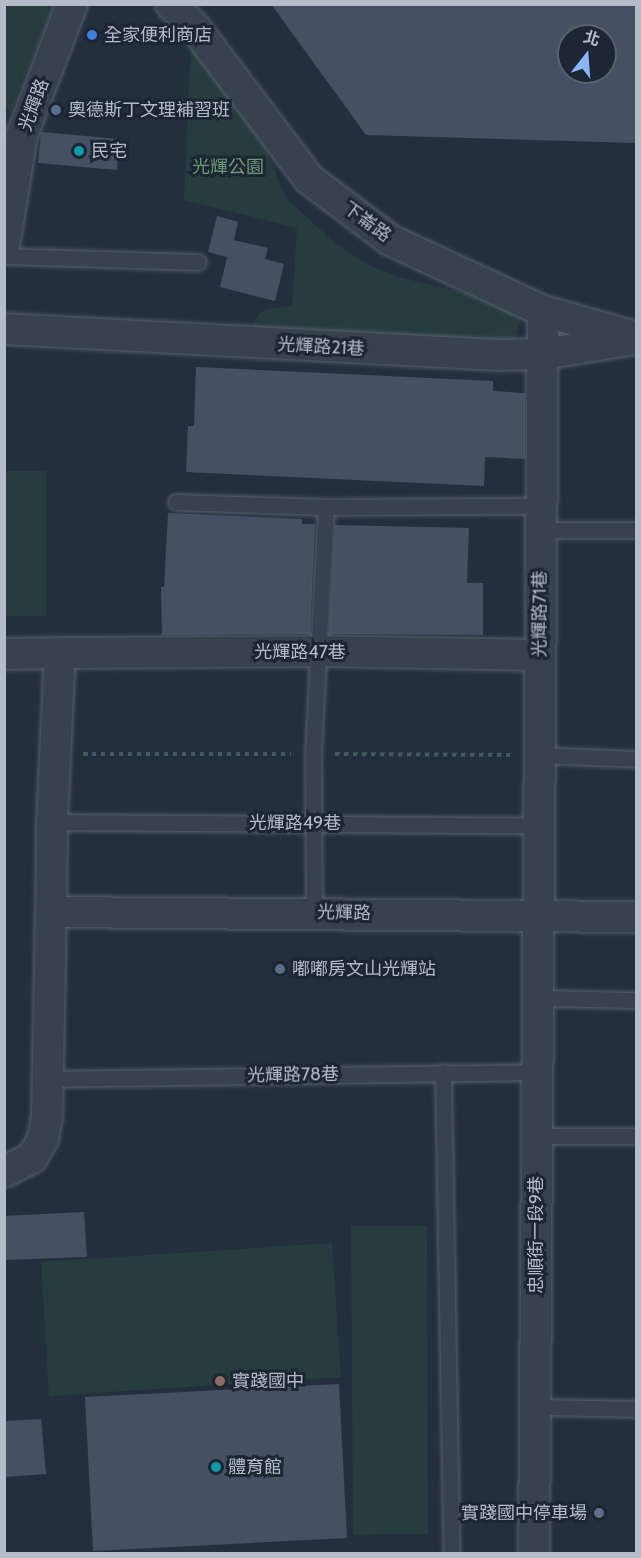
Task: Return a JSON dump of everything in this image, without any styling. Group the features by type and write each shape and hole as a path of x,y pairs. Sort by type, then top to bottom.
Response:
{"street":[{"name":"光輝路","path":"4,246 13,131 72,4"},
{"name":"下崙路","path":"171,4 196,28 309,179 390,240 543,311 636,338"},
{"name":"光輝路71巷","path":"538,916 543,311"},
{"name":"光輝路21巷","path":"4,329 498,355 543,354 636,338"},
{"name":"光輝路47巷","path":"60,653 316,651 540,655"},
{"path":"4,654 60,653 52,822 49,1079 43,1139 33,1158 4,1172"},
{"name":"光輝路","path":"51,912 314,912 636,917"},
{"name":"忠順街一段9巷","path":"534,1554 538,916"}],"lane":[{"path":"4,256 198,262"},
{"path":"176,502 541,518 636,530"},
{"path":"314,912 312,823 316,651 326,507"},
{"path":"540,755 636,759"},
{"name":"光輝路49巷","path":"52,822 539,825"},
{"path":"538,998 636,1000"},
{"path":"443,1072 451,1554"},
{"name":"光輝路78巷","path":"49,1079 537,1072"},
{"path":"537,1136 636,1136"},
{"path":"535,1407 636,1409"}],"green space":[{"path":"4,5 54,5 11,112 5,109"},
{"name":"光輝公園","path":"191,37 260,135 286,198 336,244 370,266 402,278 513,304 521,313 516,337 512,341 251,328 259,314 267,309 292,306 297,228 184,200"},
{"path":"5,471 46,471 46,616 5,616"},
{"path":"351,1226 427,1226 428,1534 353,1535"},
{"path":"332,1243 341,1377 49,1396 41,1262"}],"building":[{"path":"271,4 636,4 636,143 366,135"},
{"name":"民宅","path":"41,132 119,139 117,170 38,163"},
{"path":"217,216 238,222 234,240 268,248 265,259 284,264 275,301 220,287 227,257 208,252"},
{"path":"196,367 493,381 493,391 525,393 525,459 485,457 484,486 186,472 188,426 194,426"},
{"path":"168,513 302,519 302,524 315,524 310,634 162,635 161,587 164,587"},
{"path":"335,525 469,528 467,583 483,583 483,635 329,634"},
{"path":"84,1212 87,1257 4,1260 4,1216"},
{"name":"體育館","path":"339,1384 347,1538 93,1551 85,1397"},
{"path":"41,1419 46,1474 4,1477 4,1421"}],"place":[{"name":"全家便利商店","path":"92,35"},
{"name":"奧德斯丁文理補習班","path":"56,110"},
{"name":"民宅","path":"79,151"},
{"name":"嘟嘟房文山光輝站","path":"280,969"},
{"name":"實踐國中","path":"220,1381"},
{"name":"體育館","path":"216,1467"},
{"name":"實踐國中停車場","path":"599,1513"}]}
